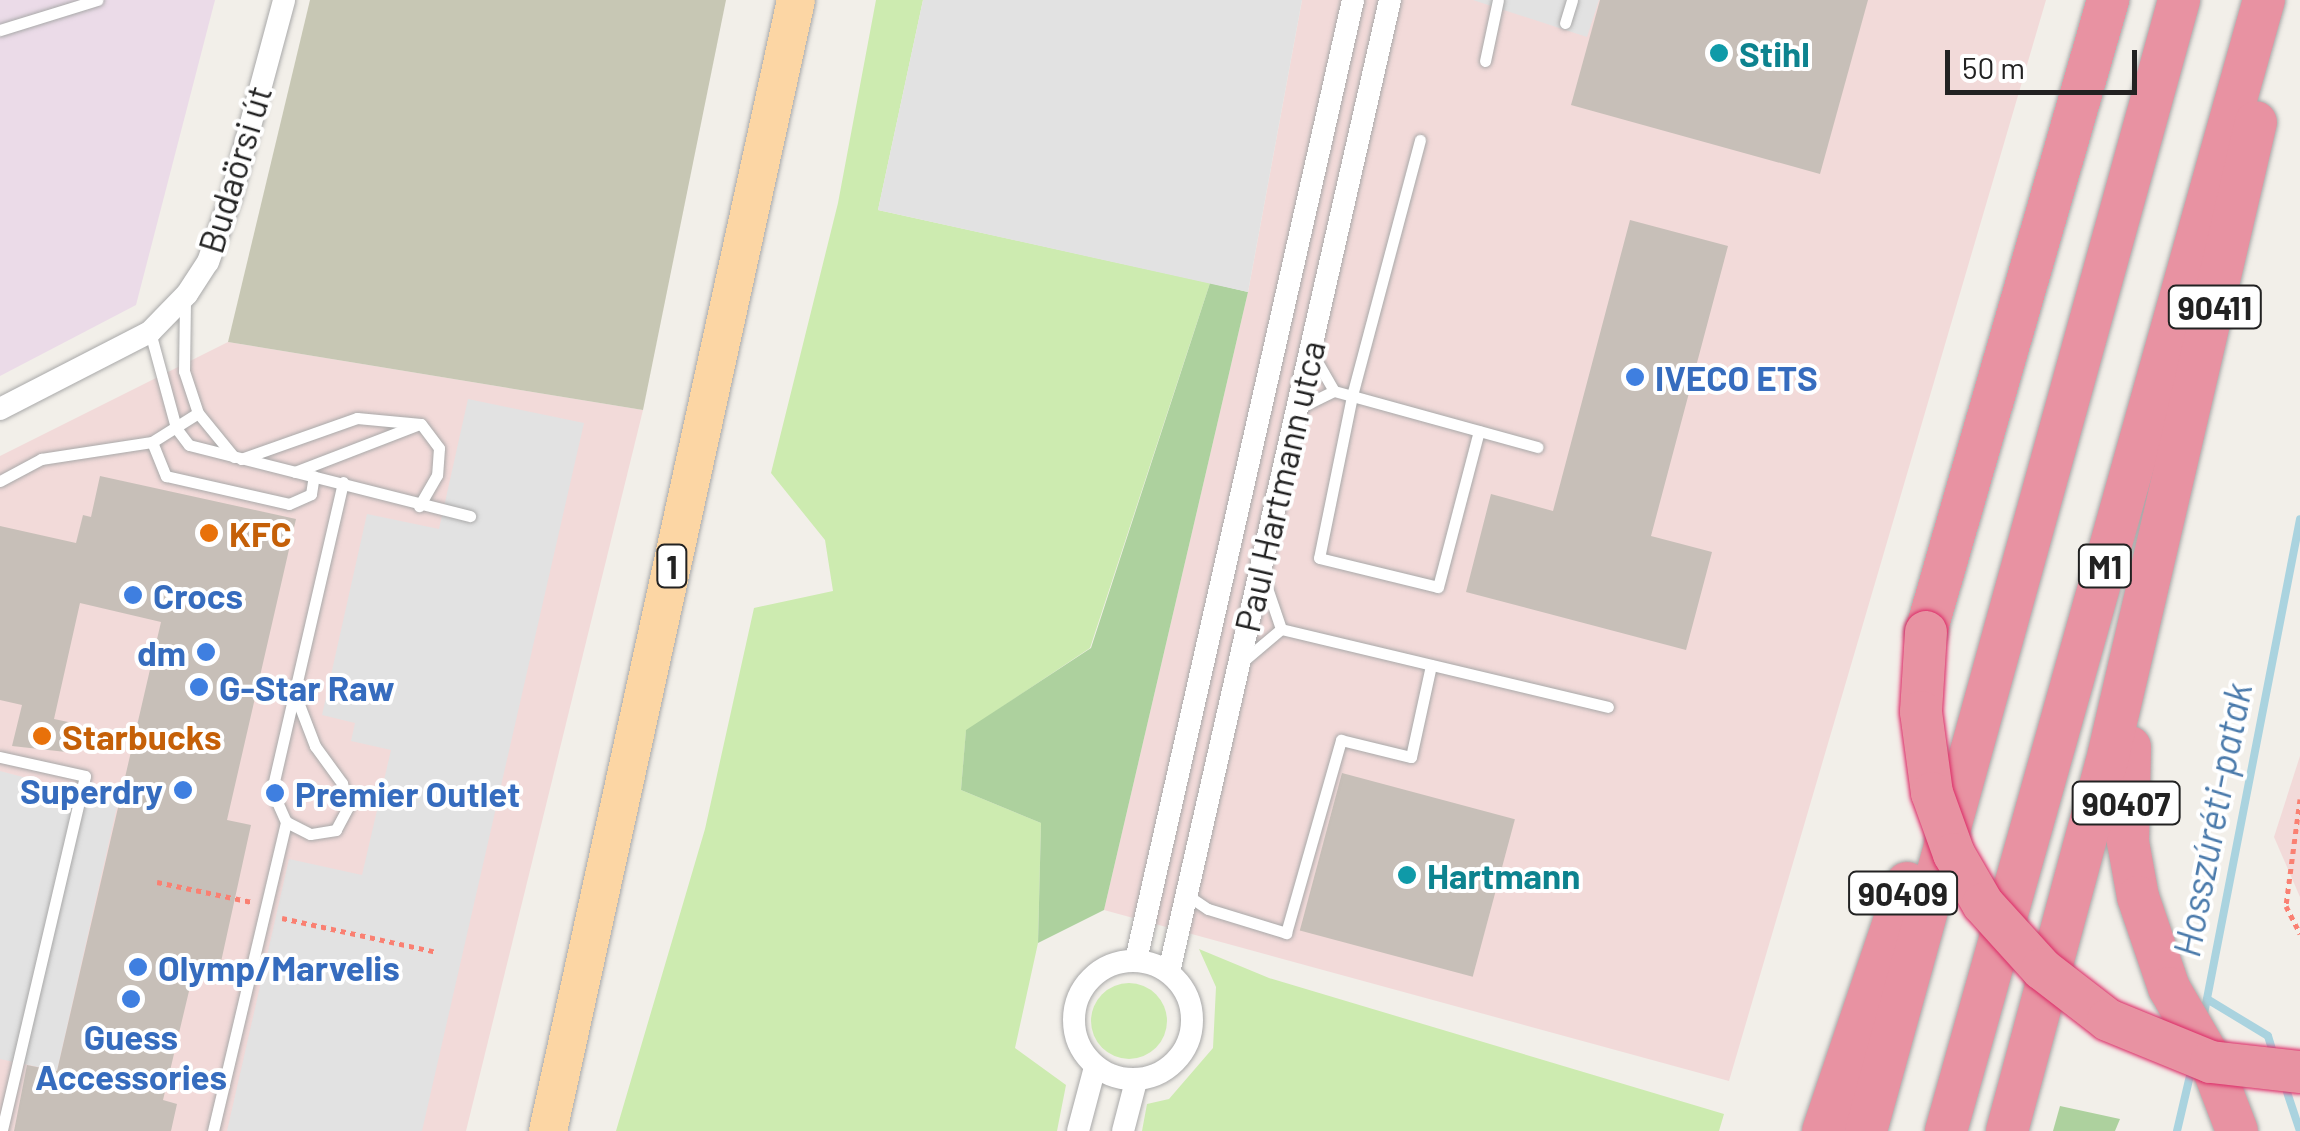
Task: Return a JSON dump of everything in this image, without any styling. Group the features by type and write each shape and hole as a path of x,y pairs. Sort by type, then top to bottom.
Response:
{"highway":[{"path":"2108,0 1926,632 1921,712 1932,793 1954,854 1983,904 2042,969 2095,1010 2159,1046 2211,1062 2300,1072"},
{"name":"M1","path":"1866,1131 2179,0"},
{"name":"M1","path":"1946,1131 2264,0"},
{"name":"90411","path":"2007,1131 2143,612 2248,168 2279,0"},
{"name":"90407","path":"2143,612 2125,790 2128,842 2138,897 2168,988 2232,1114"},
{"name":"90409","path":"1824,1131 1943,774 1994,660"}],"main road":[{"name":"1","path":"548,1131 796,0"}],"street":[{"name":"Budaörsi út","path":"0,409 150,332 186,294 208,262 231,198 284,0"},
{"name":"Paul Hartmann utca","path":"1136,960 1353,0"},
{"name":"Paul Hartmann utca","path":"1169,972 1390,0"},
{"path":"1136,960 1169,972 1188,996 1189,1042 1172,1066 1136,1080 1094,1067 1075,1036 1076,1002 1107,966 1136,960"},
{"path":"1078,1131 1094,1067"},
{"path":"1123,1131 1136,1080"}],"lane":[{"path":"0,30 97,0"},
{"path":"1486,61 1498,0"},
{"path":"1565,23 1572,0"},
{"path":"1420,140 1352,396 1319,558 1438,587 1479,431"},
{"path":"186,294 184,371 198,414 237,460"},
{"path":"150,332 176,428 189,445 470,516"},
{"path":"1310,349 1334,391"},
{"path":"1296,410 1334,391 1537,447"},
{"path":"0,481 41,459 101,454 152,442 198,414"},
{"path":"237,460 356,418 420,424 439,448 437,476 419,506"},
{"path":"295,472 420,424"},
{"path":"152,442 166,476 290,504 311,494 314,476"},
{"path":"213,1131 286,822 272,790 343,482"},
{"path":"1261,570 1280,629"},
{"path":"1239,665 1280,629"},
{"path":"1280,629 1608,708"},
{"path":"1187,895 1208,909 1286,933 1341,740 1411,757 1431,665"},
{"path":"286,822 310,834 336,830 348,807 294,694"},
{"path":"0,757 85,776 2,1131"}],"path":[{"path":"2300,798 2286,906 2300,934"},
{"path":"157,882 266,904 276,917 436,952"}],"shaded area":[{"path":"0,0 215,0 136,305 0,376"},
{"path":"310,0 726,0 643,410 228,342"},
{"path":"923,0 1302,0 1248,292 878,210"},
{"path":"1302,0 2046,0 1729,1081 1104,910 1248,292"},
{"path":"1473,0 1599,0 1587,37"},
{"name":"Premier Outlet","path":"228,342 643,410 466,1131 0,1131 0,456"},
{"path":"468,399 584,423 422,1131 227,1131 289,859 362,875 391,750 351,741 355,723 322,715 367,514 439,529"},
{"path":"2300,756 2300,897 2274,837"},
{"path":"0,771 118,802 57,1071 0,1059"}],"green space":[{"path":"876,0 923,0 878,210 1210,283 1090,648 966,731 961,790 1041,823 1038,943 1015,1048 1066,1085 1057,1131 616,1131 705,829 754,608 833,591 825,540 771,473 838,203"},
{"path":"1210,283 1248,292 1104,910 1038,943 1041,823 961,790 966,730 1091,648"},
{"path":"1199,949 1269,978 1724,1114 1719,1131 1142,1131 1147,1104 1169,1099 1213,1048 1216,987"},
{"path":"1129,983 1156,994 1167,1021 1156,1048 1129,1059 1102,1048 1091,1021 1102,994"},
{"path":"2060,1106 2120,1119 2115,1131 2053,1131"}],"building":[{"name":"Stihl","path":"1600,0 1868,0 1820,174 1571,105"},
{"path":"1630,220 1728,246 1651,536 1712,552 1686,650 1466,592 1491,494 1553,511"},
{"path":"100,476 296,519 227,820 251,825 219,971 195,966 163,1100 177,1104 171,1131 14,1131 27,1065 57,1071 161,622 80,603 54,719 73,723 66,752 12,746 22,705 0,700 0,526 76,543 83,515 91,517"},
{"name":"Hartmann","path":"1342,773 1515,819 1473,977 1300,930"}],"waterway":[{"name":"Hosszúréti-patak","path":"2204,1014 2300,519"},
{"path":"2207,999 2268,1036 2274,1056"},
{"name":"Hosszúréti-patak","path":"2177,1131 2192,1067"},
{"path":"2284,1083 2300,1131"}],"place":[{"name":"Stihl","path":"1719,53"},
{"name":"IVECO ETS","path":"1635,377"},
{"name":"KFC","path":"209,533"},
{"name":"Crocs","path":"133,595"},
{"name":"dm","path":"206,652"},
{"name":"G-Star Raw","path":"199,687"},
{"name":"Starbucks","path":"42,736"},
{"name":"Superdry","path":"183,790"},
{"name":"Premier Outlet","path":"275,793"},
{"name":"Hartmann","path":"1407,875"},
{"name":"Olymp/Marvelis","path":"138,967"},
{"name":"Guess Accessories","path":"131,999"}]}
